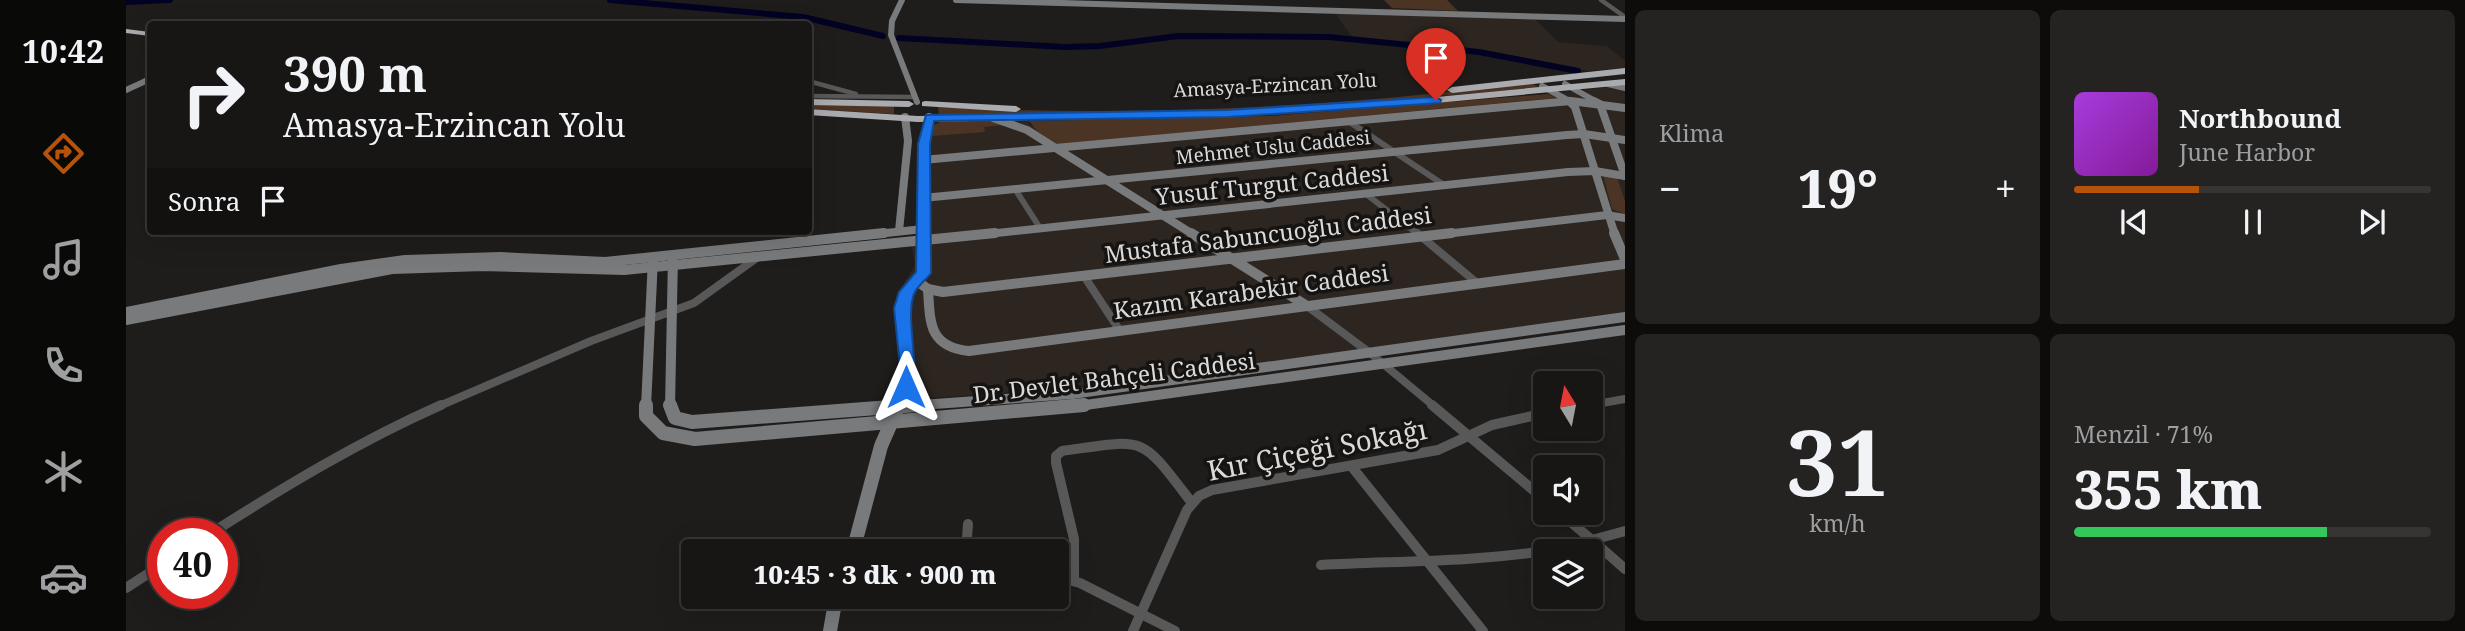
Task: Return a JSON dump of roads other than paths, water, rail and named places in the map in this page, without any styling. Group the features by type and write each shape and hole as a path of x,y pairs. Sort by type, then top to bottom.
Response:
{"highway":[{"path":"126,28 147,29"},
{"path":"126,28 147,33"},
{"name":"Amasya-Erzincan Yolu","path":"905,117 993,118 1285,111 1544,85 1625,71"},
{"name":"Amasya-Erzincan Yolu","path":"812,102 916,102 1064,110 1242,106 1625,82"},
{"path":"1544,85 1567,87"},
{"path":"905,117 898,110 916,102 936,110 929,117"},
{"path":"812,112 905,117"}],"street":[{"path":"812,82 877,97 916,102 891,32 902,0"},
{"path":"956,0 1625,18"},
{"path":"1601,0 1625,18"},
{"path":"126,90 147,80"},
{"path":"1608,84 1625,88"},
{"path":"1544,85 1571,101 1584,134 1607,215 1625,262"},
{"path":"1567,87 1600,104 1625,176"},
{"path":"812,96 877,97"},
{"path":"923,160 1571,101 1625,108"},
{"path":"899,231 908,141 905,117"},
{"path":"856,539 881,446 909,376 902,308 907,292 923,285 923,160 929,117"},
{"path":"1021,117 1027,130"},
{"path":"993,118 1027,130 1111,180 1307,306 1370,353 1533,490"},
{"path":"1348,121 1444,185"},
{"name":"Mehmet Uslu Caddesi","path":"923,198 1392,150 1584,134 1625,140"},
{"name":"Yusuf Turgut Caddesi","path":"923,233 1040,228 1595,171 1625,176"},
{"path":"1015,189 1040,228"},
{"path":"1366,194 1477,283"},
{"name":"Mustafa Sabuncuoğlu Caddesi","path":"923,285 943,292 1607,215 1625,218"},
{"path":"126,320 392,269 483,266 597,271 899,231 923,233"},
{"path":"673,260 760,255 923,233"},
{"path":"235,518 290,483 389,428 531,366 672,312 706,296 760,255"},
{"path":"126,312 341,269 405,260 500,257 653,262"},
{"name":"Dr. Devlet Bahçeli Caddesi","path":"673,260 670,410 675,418 692,422 1072,394 1625,317"},
{"name":"Dr. Devlet Bahçeli Caddesi","path":"653,262 648,321 646,416 651,424 676,439 730,437 1070,407 1625,330"},
{"name":"Kazım Karabekir Caddesi","path":"923,285 932,331 945,347 956,351 1625,262"},
{"path":"1084,276 1120,331"},
{"path":"1603,403 1625,399"},
{"name":"Kır Çiçeği Sokağı","path":"1133,631 1192,503 1199,496 1228,487 1438,450 1492,425 1533,416"},
{"path":"1074,580 1074,539 1056,463 1056,456 1062,451 1126,442 1141,445 1153,453 1192,503"},
{"path":"1352,467 1483,631"},
{"path":"967,539 968,524"},
{"path":"1574,525 1591,539"},
{"path":"1596,539 1625,531"},
{"path":"1603,550 1625,569"},
{"path":"1321,565 1426,559 1492,559 1533,553"},
{"path":"126,588 147,574"},
{"path":"1069,579 1175,631"},
{"path":"830,631 834,609"}],"waterway":[{"path":"126,2 170,0"},
{"path":"610,0 803,17 883,36"},
{"path":"899,38 1065,47 1100,46 1178,36 1329,37 1479,52 1578,71"}]}
